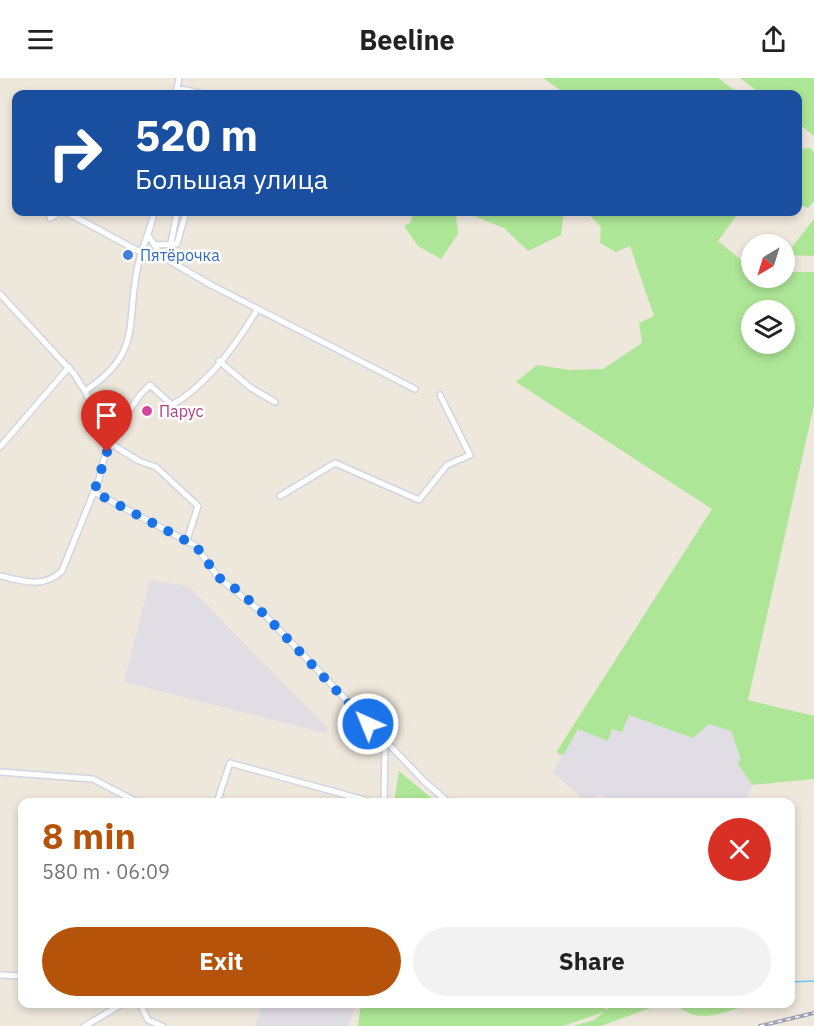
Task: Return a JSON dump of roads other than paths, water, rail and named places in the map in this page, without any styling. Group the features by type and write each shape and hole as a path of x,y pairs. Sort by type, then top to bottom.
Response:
{"street":[{"path":"73,216 142,253"},
{"path":"85,391 114,368 126,348 142,253 153,216"},
{"path":"171,243 176,216"},
{"path":"154,245 177,244 180,241 185,216"},
{"path":"148,237 163,257 257,310 415,389"},
{"path":"0,294 69,367 85,391 108,442 139,461 156,467 198,506 187,540"},
{"path":"0,576 30,582 53,579 62,570 94,492 108,442 140,395 150,385 172,405 190,395 243,332 257,310"},
{"path":"219,361 251,388 275,402"},
{"path":"0,447 69,367"},
{"path":"280,496 335,463 419,500 447,465 470,455 440,395"},
{"path":"94,492 196,546 218,577 240,592 265,615 385,741 444,798"},
{"path":"384,798 385,741"},
{"path":"218,798 230,763 357,798"},
{"path":"0,772 93,779 130,798"},
{"path":"0,975 18,976"},
{"path":"85,1026 115,1008"},
{"path":"142,1008 148,1020 162,1026"}],"waterway":[{"path":"795,982 814,981"}],"railway":[{"path":"760,1026 814,1013"}],"place":[{"name":"Пятёрочка","path":"128,255"},
{"name":"Парус","path":"147,411"}]}
